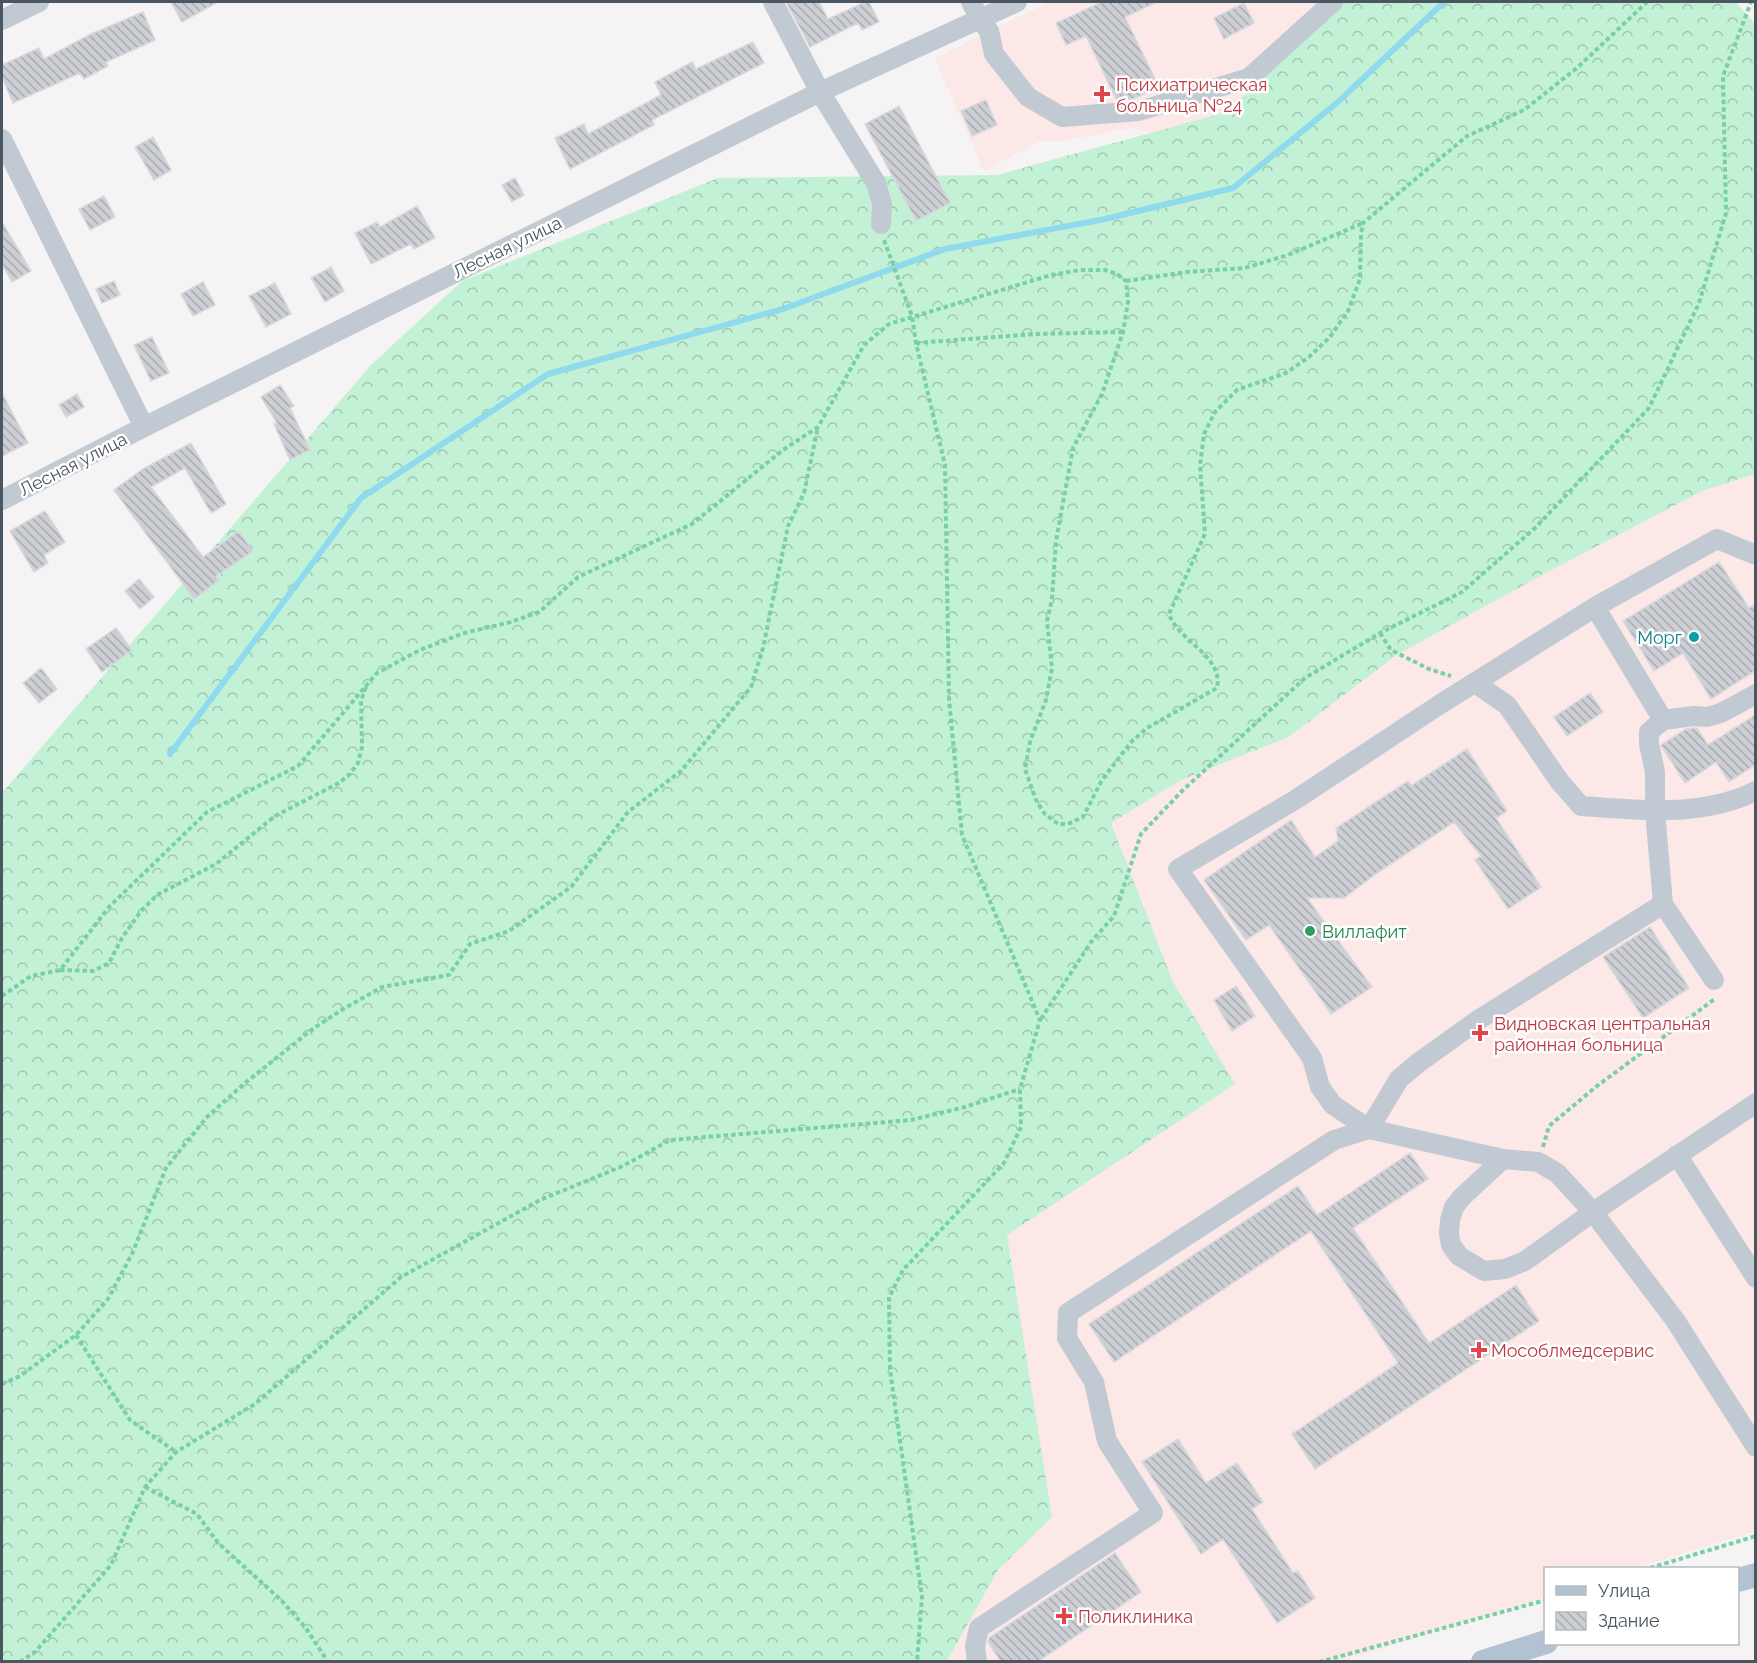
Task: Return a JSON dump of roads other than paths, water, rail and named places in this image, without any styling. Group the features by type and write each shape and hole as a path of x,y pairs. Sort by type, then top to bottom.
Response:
{"main road":[{"path":"1739,1580 1755,1575"},
{"path":"1484,1662 1544,1642"}],"street":[{"path":"2,20 39,2"},
{"path":"774,2 820,92 876,183 882,204 881,224"},
{"name":"Лесная улица","path":"2,500 144,427 820,92 975,10 1017,2"},
{"path":"975,10 989,31 994,54 1028,97 1062,117 1139,111 1249,78 1334,2"},
{"path":"2,139 144,427"},
{"path":"1755,555 1717,540 1595,607 1439,705 1295,800 1178,869 1312,1058 1320,1087 1333,1105 1369,1129 1503,1159 1538,1162 1557,1173 1593,1212 1675,1320 1755,1447"},
{"path":"1595,607 1663,720"},
{"path":"1475,683 1507,705 1560,782 1581,806 1655,811 1716,806 1755,792"},
{"path":"1714,980 1663,904 1649,732 1663,720 1694,716 1707,717 1721,713 1755,694"},
{"path":"976,1662 975,1646 979,1628 1153,1513 1107,1441 1094,1382 1067,1338 1068,1312 1334,1140 1369,1129 1398,1079 1418,1062 1478,1020 1663,904"},
{"path":"1503,1159 1462,1197 1454,1207 1450,1220 1451,1245 1459,1256 1484,1271 1505,1269 1525,1261 1593,1212 1755,1103"},
{"path":"1677,1155 1755,1278"}],"waterway":[{"path":"170,754 361,498 548,374 783,309 945,249 1105,219 1233,188 1338,102 1444,2"}],"place":[{"name":"Психиатрическая больница №24","path":"1102,94"},
{"name":"Морг","path":"1694,637"},
{"name":"Виллафит","path":"1310,931"},
{"name":"Видновская центральная районная больница","path":"1480,1033"},
{"name":"Мособлмедсервис","path":"1479,1350"},
{"name":"Поликлиника","path":"1064,1616"}]}
